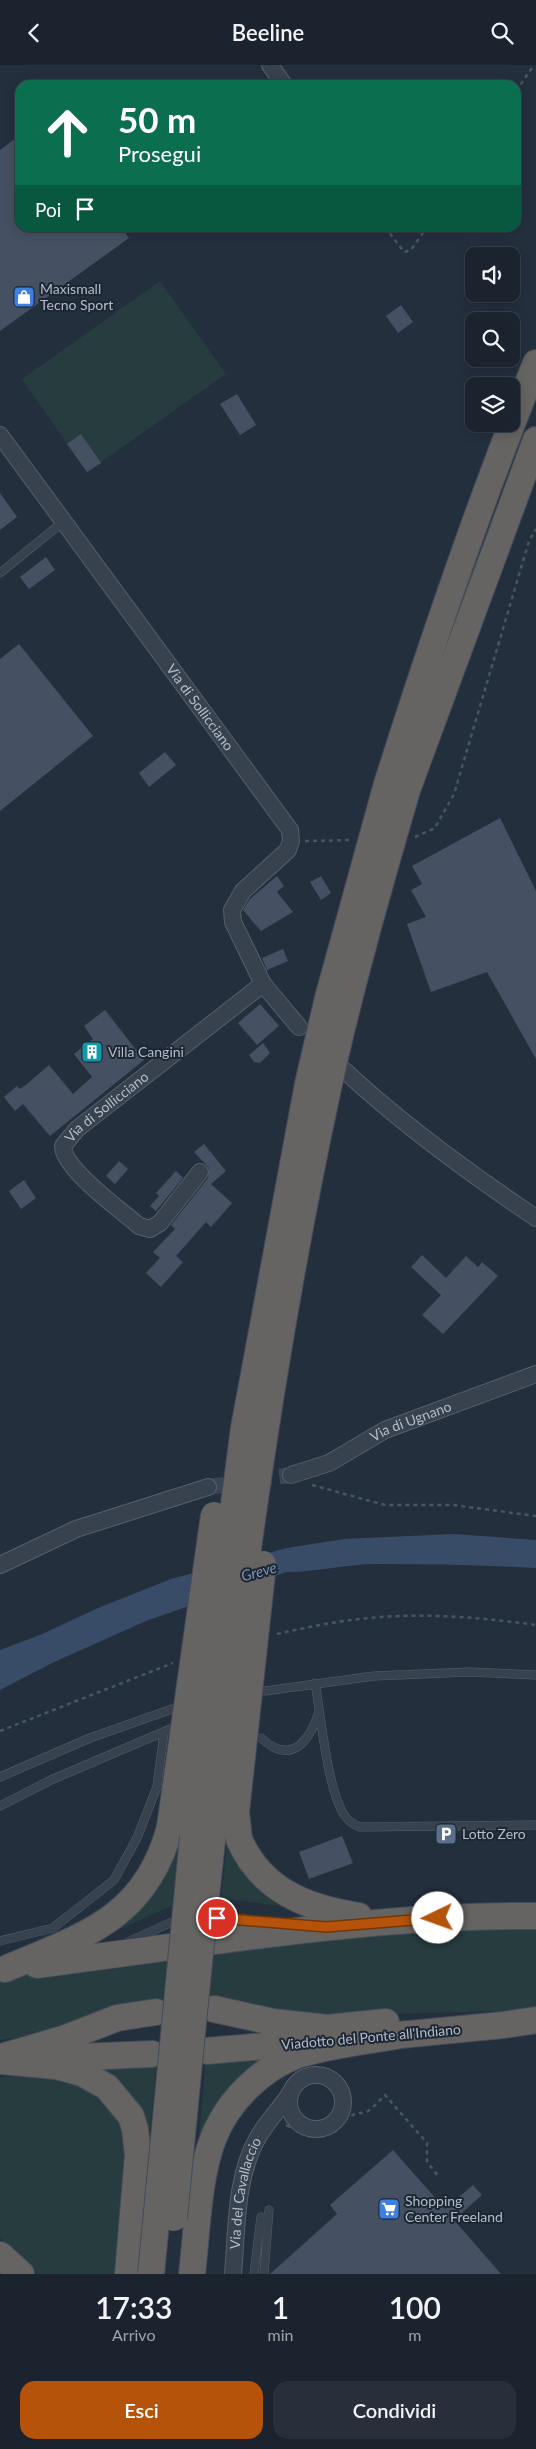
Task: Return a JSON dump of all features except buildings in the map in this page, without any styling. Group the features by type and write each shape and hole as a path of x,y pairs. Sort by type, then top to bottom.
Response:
{"highway":[{"path":"2,1969 66,1944 116,1916 154,1873 170,1827 207,1559 237,1375 318,1087 373,908 397,787 435,631 499,453 536,363"},
{"path":"397,787 536,441"},
{"path":"318,1087 296,1329 272,1480 236,1812 239,1839 252,1865 263,1877 306,1904 342,1914 387,1921"},
{"path":"151,2274 200,1774 217,1621 244,1428 318,1087"},
{"path":"169,2274 221,1758 238,1617 270,1400 306,1195 318,1087"},
{"path":"216,1929 326,1927 472,1916 536,1916"},
{"path":"2,1969 90,1959 171,1935"},
{"name":"Viadotto del Ponte all'Indiano","path":"214,2009 273,2022 327,2027 536,2010"},
{"path":"0,2060 63,2039 117,2018 156,2011"},
{"name":"Viadotto del Ponte all'Indiano","path":"206,2051 503,2025 536,2020"},
{"path":"503,2025 536,2025"},
{"path":"192,2274 205,2169 214,2137 238,2097 266,2072 290,2058 406,2034"},
{"path":"0,2060 152,2054"},
{"path":"0,2060 71,2069 97,2081 114,2095 131,2116 135,2129 138,2155 128,2274"},
{"path":"0,2255 21,2274"}],"street":[{"path":"270,65 280,80"},
{"name":"Via di Sollicciano","path":"0,435 290,830 291,841 288,850 243,891 232,910 233,922 263,984 299,1027"},
{"name":"Via di Sollicciano","path":"200,1171 160,1223 150,1229 139,1226 72,1166 63,1153 63,1146 77,1129 263,984"},
{"path":"345,1071 387,1110 472,1175 536,1218"},
{"name":"Via di Ugnano","path":"291,1475 329,1463 380,1433 536,1374"},
{"path":"0,1565 76,1529 208,1487"},
{"path":"319,2075 335,2083 342,2099 338,2117 324,2127 307,2127 282,2119 291,2092 302,2079 319,2075"},
{"name":"Via del Cavallaccio","path":"233,2274 244,2175 257,2138 282,2119"}],"lane":[{"path":"0,573 64,521"},
{"path":"265,1691 374,1675 469,1672 536,1675"},
{"path":"315,1683 332,1781 342,1812 351,1823 360,1827 536,1825"},
{"path":"0,1777 90,1738 172,1709"},
{"path":"261,1738 280,1750 295,1749 307,1739 320,1711"},
{"path":"0,1806 51,1780 175,1727"},
{"path":"0,1941 53,1928 114,1880 138,1838 157,1787 164,1733"},
{"path":"216,1929 276,1923"},
{"path":"286,1924 326,1927"},
{"path":"264,2274 269,2210"},
{"path":"254,2274 261,2217"}],"path":[{"path":"521,84 534,65"},
{"path":"388,232 399,249 404,252 411,250 424,232"},
{"path":"291,1475 309,1484 384,1505 453,1505 536,1516"},
{"path":"270,1635 326,1624 398,1617 442,1616 536,1625"},
{"path":"0,1731 182,1659"},
{"path":"282,2119 304,2134 311,2136 324,2134 355,2114 367,2112 385,2095 427,2143 427,2162 438,2176"}],"green space":[{"path":"160,281 226,374 87,472 22,379"},
{"path":"229,1824 294,1908 221,1898"},
{"path":"180,1829 172,1906 99,1938"},
{"path":"536,1928 536,2010 393,2014 349,2020 209,2002 160,2001 63,2030 0,2040 0,1978 412,1931"},
{"path":"277,2052 198,2150 206,2057"},
{"path":"157,2059 149,2139 139,2112 128,2093 112,2078 87,2064"},
{"path":"52,2074 97,2090 124,2127 128,2149 120,2274 37,2274 0,2238 0,2077"}],"water":[{"name":"Greve","path":"453,1534 536,1540 536,1568 378,1564 286,1572 146,1621 52,1663 0,1690 0,1650 171,1579 287,1548 344,1539"}],"tunnel":[{"path":"208,1487 291,1475"}],"place":[{"name":"Maxismall Tecno Sport","path":"24,297"},
{"name":"Villa Cangini","path":"92,1052"},
{"name":"Lotto Zero","path":"446,1834"},
{"name":"Shopping Center Freeland","path":"389,2209"}],"route":[{"path":"217,1918 326,1927 438,1918"}]}
